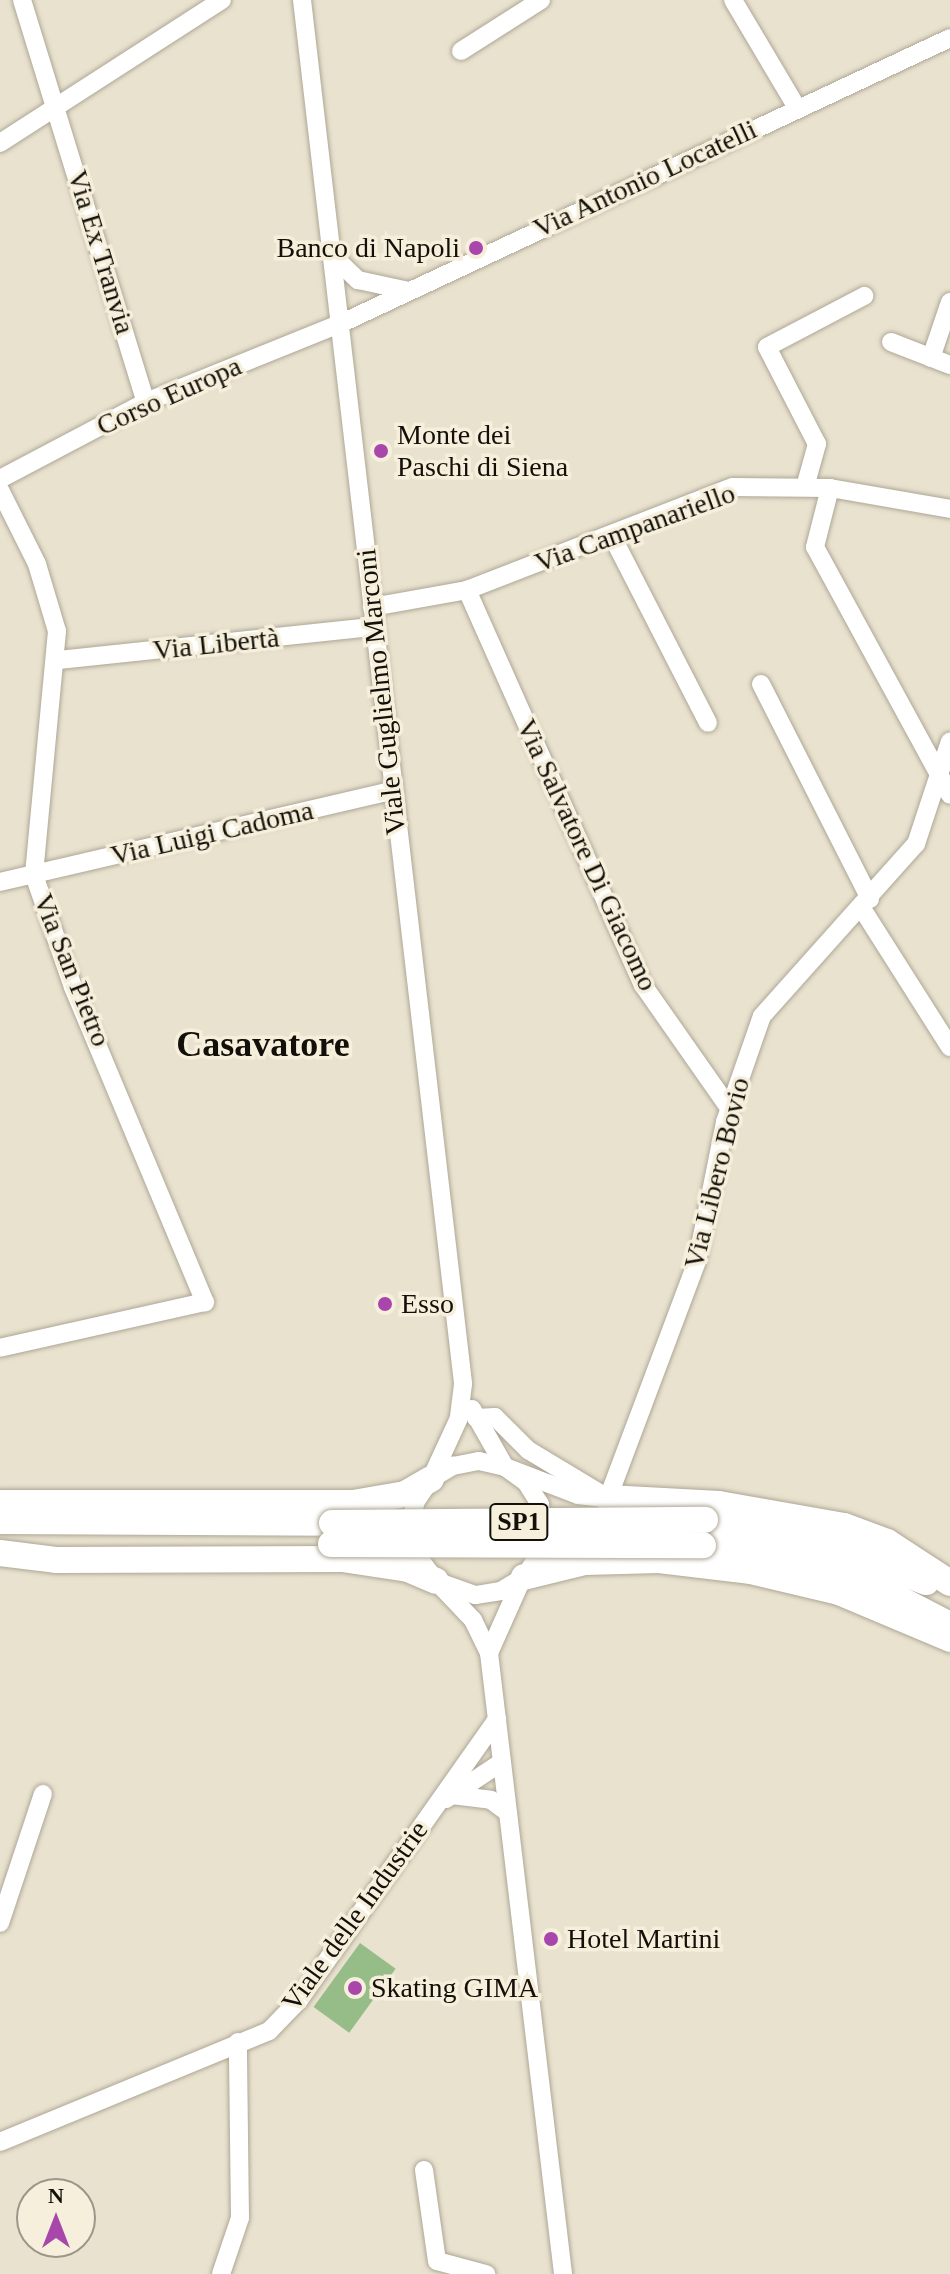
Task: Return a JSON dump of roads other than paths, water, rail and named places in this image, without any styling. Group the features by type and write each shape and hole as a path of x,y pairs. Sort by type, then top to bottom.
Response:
{"highway":[{"path":"0,1503 353,1503 405,1494 431,1479"},
{"path":"608,1498 719,1504 844,1526 887,1542 950,1583"},
{"name":"SP1","path":"0,1521 332,1534"},
{"name":"SP1","path":"704,1532 867,1582 950,1625"},
{"name":"SP1","path":"0,1550 332,1534 704,1532 821,1541 875,1558 950,1595"},
{"path":"0,1550 56,1560 342,1559 408,1569 436,1581"},
{"path":"524,1577 555,1565 659,1560 751,1571 839,1592 950,1639"}],"street":[{"name":"Via Ex Tranvia","path":"22,0 146,402"},
{"path":"0,143 56,103 222,0"},
{"name":"Viale Guglielmo Marconi","path":"302,0 342,323 390,791 463,1384 459,1418 431,1479"},
{"path":"461,51 541,0"},
{"path":"733,0 797,108"},
{"name":"Via Antonio Locatelli","path":"342,323 950,38"},
{"path":"334,257 358,280 409,291"},
{"path":"805,487 817,444 767,347 864,296"},
{"path":"931,358 950,302"},
{"name":"Corso Europa","path":"0,479 146,402 342,323"},
{"path":"891,342 950,365"},
{"name":"Via Campanariello","path":"372,607 467,590 733,487 830,488 950,509"},
{"path":"830,488 815,547 935,775 950,795"},
{"name":"Via San Pietro","path":"0,490 50,598 58,660 34,875 73,987 205,1302 0,1348"},
{"path":"612,536 708,723"},
{"name":"Via Salvatore Di Giacomo","path":"467,590 643,985 729,1108"},
{"name":"Via Libertà","path":"58,660 374,627"},
{"path":"761,684 866,903 950,1047"},
{"name":"Via Libero Bovio","path":"608,1498 697,1261 729,1108 762,1016 916,844 935,775 950,741"},
{"name":"Via Luigi Cadoma","path":"0,882 390,791"},
{"name":"Viale Guglielmo Marconi","path":"463,1384 476,1418 505,1467"},
{"path":"476,1418 495,1417 528,1450 608,1498"},
{"path":"563,2274 489,1653 473,1620 414,1552 410,1526 416,1501 431,1479 453,1466 479,1461 505,1467 578,1495 608,1498"},
{"path":"489,1653 542,1543 540,1504 526,1482 505,1467"},
{"path":"436,1581 475,1595 501,1591 524,1577"},
{"name":"Viale delle Industrie","path":"0,2142 269,2031 299,2000 444,1800 497,1719"},
{"path":"444,1800 502,1762"},
{"path":"0,1923 43,1794"},
{"path":"444,1800 491,1800 508,1813"},
{"path":"221,2274 240,2218 238,2042"},
{"path":"424,2170 437,2261 486,2274"}],"place":[{"name":"Banco di Napoli","path":"476,248"},
{"name":"Monte dei Paschi di Siena","path":"381,451"},
{"name":"Esso","path":"385,1304"},
{"name":"Hotel Martini","path":"551,1939"},
{"name":"Skating GIMA","path":"355,1988"}],"district":[{"name":"Casavatore","path":"263,1045"}]}
